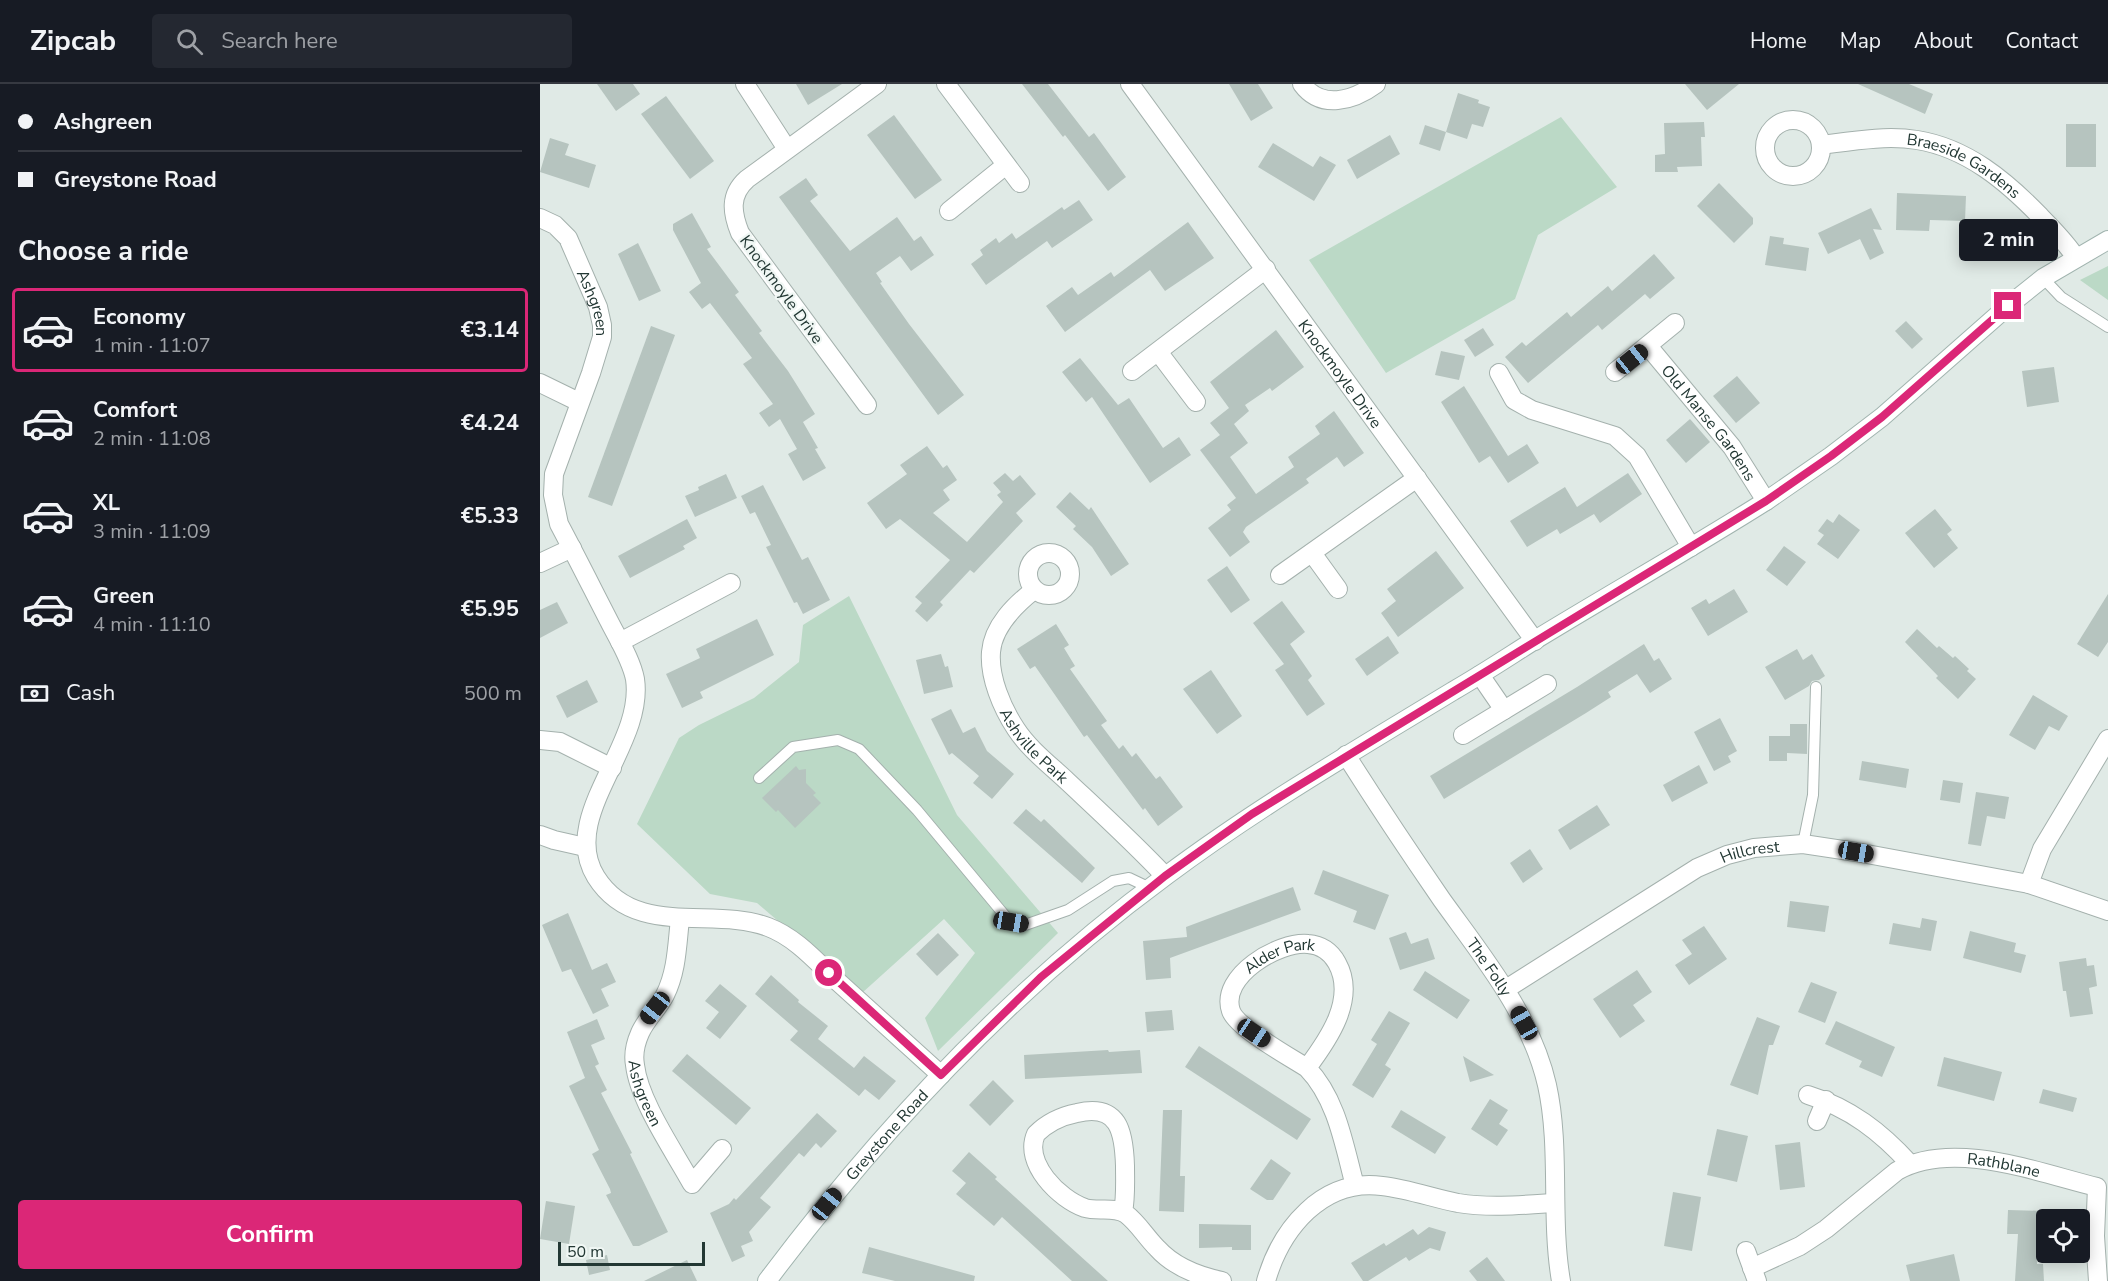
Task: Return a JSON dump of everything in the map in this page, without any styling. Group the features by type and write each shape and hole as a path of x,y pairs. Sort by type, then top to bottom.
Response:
{"street":[{"path":"745,84 787,149"},
{"name":"Knockmoyle Drive","path":"867,405 748,244 735,220 732,207 742,184 877,84"},
{"path":"946,84 1020,183"},
{"name":"Knockmoyle Drive","path":"1130,84 1535,641"},
{"path":"1302,84 1313,97 1323,100 1352,97 1376,84"},
{"name":"Braeside Gardens","path":"1821,145 1902,139 1918,140 1952,150 1989,170 2026,202 2068,244 2076,258"},
{"path":"949,211 1006,165"},
{"name":"Ashgreen","path":"540,218 555,225 568,238 598,307 602,325 599,346 554,474 555,509 559,524 620,642 635,679 635,697 629,724 590,817 585,847 588,862 596,878 619,900 635,910 660,917 757,924 783,935 797,944 941,1075"},
{"name":"Greystone Road","path":"767,1281 867,1156 941,1075 1041,977 1165,876 1252,814 1346,755 1766,501 1882,417 2043,278 2108,240"},
{"path":"1132,371 1159,353 1266,270"},
{"path":"1616,372 1675,323"},
{"name":"Old Manse Gardens","path":"1648,346 1732,447 1766,501"},
{"path":"1159,353 1196,402"},
{"path":"1499,373 1514,400 1532,410 1616,436 1637,456 1691,547"},
{"path":"540,383 579,402"},
{"path":"1280,575 1417,478"},
{"path":"540,562 572,548"},
{"path":"1312,553 1338,589"},
{"path":"620,642 731,583"},
{"name":"Ashville Park","path":"1034,590 1005,619 991,650 993,675 1009,717 1029,745 1136,845 1165,876"},
{"path":"1480,675 1504,710"},
{"path":"1463,735 1547,684"},
{"path":"2029,884 2042,849 2108,739"},
{"path":"540,740 560,742 612,768"},
{"name":"The Folly","path":"1346,755 1390,826 1506,989 1538,1057 1547,1086 1553,1147 1556,1251 1561,1281"},
{"path":"540,834 554,840 585,847"},
{"name":"Hillcrest","path":"1506,989 1697,868 1727,855 1754,848 1803,844 1856,852 2029,884 2108,911"},
{"name":"Ashgreen","path":"681,919 671,981 664,997 646,1020 639,1035 634,1064 649,1106 692,1184 722,1149"},
{"name":"Alder Park","path":"1307,1068 1336,1021 1342,1002 1343,984 1339,967 1328,951 1302,944 1268,954 1244,972 1232,990 1231,1012 1243,1025 1307,1068 1323,1088 1336,1117 1355,1186"},
{"path":"1808,1095 1826,1100 1846,1110 1881,1134 1910,1164"},
{"path":"1817,1121 1826,1100"},
{"path":"1123,1212 1124,1142 1122,1133 1114,1120 1101,1111 1084,1111 1056,1119 1036,1134 1033,1144 1036,1162 1058,1191 1086,1208 1123,1212 1134,1221 1156,1248 1174,1263 1197,1274 1222,1281"},
{"name":"Rathblane","path":"1752,1267 1800,1246 1826,1229 1897,1171 1910,1164 1947,1157 1975,1159 2018,1167 2103,1187 2095,1236 2098,1281"},
{"path":"1266,1281 1279,1248 1296,1223 1315,1203 1334,1191 1355,1186 1381,1186 1459,1203 1510,1205 1554,1203"}],"lane":[{"path":"2043,278 2061,297 2108,327"},
{"path":"1803,844 1814,786 1816,687"},
{"path":"759,778 793,747 838,740 859,749 917,810 1011,922 1025,925 1068,909 1113,881 1129,878 1150,888"}],"green space":[{"path":"1561,117 1617,187 1538,235 1515,299 1386,373 1309,260"},
{"path":"2108,266 2108,300 2080,280"},
{"path":"849,596 957,815 1058,933 938,1051 925,1018 975,953 944,919 862,993 757,903 710,894 637,824 679,738 699,725 754,698 799,662 803,625"}],"building":[{"path":"597,84 633,84 640,94 616,111"},
{"path":"796,84 842,84 808,105"},
{"path":"1022,84 1048,84 1089,137 1094,133 1126,177 1108,191"},
{"path":"1229,84 1258,84 1273,108 1251,121"},
{"path":"1685,84 1739,84 1707,110"},
{"path":"1858,84 1909,84 1933,94 1925,114"},
{"path":"1458,93 1479,100 1478,103 1490,107 1483,127 1472,124 1467,139 1446,132"},
{"path":"666,96 714,161 690,179 641,114"},
{"path":"894,115 942,180 915,199 867,135"},
{"path":"1704,122 1705,137 1701,137 1702,166 1677,167 1678,172 1655,172 1655,155 1665,154 1664,123"},
{"path":"2066,124 2096,124 2096,167 2066,167"},
{"path":"1425,125 1446,132 1440,151 1419,144"},
{"path":"1390,135 1400,154 1357,179 1347,160"},
{"path":"550,138 569,144 565,155 596,165 589,188 540,172"},
{"path":"1273,143 1313,167 1320,156 1336,165 1314,201 1258,167"},
{"path":"806,178 818,195 810,201 850,251 897,217 914,241 921,236 934,255 911,271 900,256 876,273 882,282 880,283 909,324 964,395 938,415 779,197"},
{"path":"1719,183 1753,218 1753,224 1734,243 1697,206"},
{"path":"1897,193 1966,196 1965,221 1930,220 1929,231 1896,230"},
{"path":"1079,200 1093,220 1052,248 1047,241 986,285 971,264 983,255 980,250 996,238 999,243 1012,233 1016,239 1062,207 1064,210"},
{"path":"1871,208 1882,230 1873,229 1884,253 1870,260 1860,239 1828,254 1818,233"},
{"path":"692,213 711,247 707,249 739,292 735,295 762,331 759,333 788,371 815,414 803,422 826,468 803,481 788,454 797,449 780,419 769,427 759,413 773,404 743,364 752,358 710,303 702,309 689,292 701,283 673,230 673,224"},
{"path":"1188,222 1214,258 1165,291 1150,270 1065,332 1046,306 1072,287 1078,295 1111,272 1114,277"},
{"path":"1770,236 1784,238 1783,244 1809,248 1806,271 1765,265"},
{"path":"638,243 661,291 639,301 618,254"},
{"path":"1654,254 1675,278 1650,299 1645,294 1602,330 1598,325 1528,383 1505,357 1522,342 1526,346 1567,312 1571,317 1608,286 1612,291"},
{"path":"1906,321 1923,339 1912,349 1895,331"},
{"path":"651,326 675,335 612,506 588,497"},
{"path":"1483,328 1494,345 1475,357 1464,340"},
{"path":"1276,330 1304,367 1272,391 1270,388 1245,405 1249,411 1234,424 1248,443 1230,457 1256,494 1294,467 1288,457 1320,434 1315,426 1334,411 1364,453 1344,467 1337,457 1306,479 1309,483 1246,527 1243,532 1250,542 1230,557 1208,528 1231,510 1227,505 1236,498 1200,450 1220,435 1210,423 1229,408 1210,382"},
{"path":"1441,351 1465,356 1459,380 1435,375"},
{"path":"1080,358 1118,405 1129,398 1163,448 1179,437 1191,455 1150,483 1092,397 1086,402 1062,372"},
{"path":"2054,367 2059,402 2027,407 2022,371"},
{"path":"1737,376 1760,403 1736,423 1713,396"},
{"path":"1464,386 1508,456 1527,444 1539,463 1508,483 1490,456 1479,463 1441,402"},
{"path":"1690,419 1710,442 1686,463 1666,440"},
{"path":"927,446 943,468 947,465 957,480 943,490 950,500 933,513 967,542 1003,502 997,495 1001,492 993,483 1005,473 1013,481 1020,475 1036,494 1016,513 1023,521 974,573 970,570 940,602 943,605 927,622 915,611 922,603 915,597 950,560 900,519 886,529 867,503 907,474 900,465"},
{"path":"1628,473 1642,494 1600,523 1594,514 1560,534 1557,529 1527,547 1510,521 1565,487 1577,507"},
{"path":"726,474 737,498 695,517 685,496"},
{"path":"763,485 802,560 808,557 830,600 803,614 797,602 794,603 766,547 771,545 755,512 750,514 741,496"},
{"path":"1070,492 1089,510 1091,507 1129,564 1111,576 1092,547 1073,529 1076,526 1056,507"},
{"path":"1935,509 1952,530 1947,534 1958,548 1934,568 1905,533"},
{"path":"1839,514 1860,530 1838,559 1817,544 1824,535 1818,531 1827,519 1833,523"},
{"path":"687,519 697,538 683,546 685,549 630,578 618,556"},
{"path":"1784,546 1806,562 1787,586 1766,570"},
{"path":"1436,551 1464,588 1398,637 1381,613 1396,601 1387,589"},
{"path":"1227,566 1250,600 1231,613 1207,580"},
{"path":"1734,589 1748,612 1708,636 1691,608 1706,599 1709,604"},
{"path":"2108,594 2108,642 2098,657 2077,644"},
{"path":"1282,601 1305,632 1290,644 1312,676 1308,680 1325,704 1307,716 1275,670 1284,664 1253,623"},
{"path":"557,602 568,623 540,638 540,610"},
{"path":"757,619 774,655 700,692 703,698 682,708 666,674 700,658 696,649"},
{"path":"1056,624 1069,645 1064,648 1075,666 1070,669 1107,721 1101,725 1119,749 1123,745 1132,757 1136,753 1156,779 1160,776 1183,807 1158,826 1145,808 1143,810 1087,735 1084,737 1035,666 1030,669 1017,649"},
{"path":"1917,629 1937,648 1939,646 1953,658 1955,656 1976,679 1958,699 1936,678 1938,676 1905,642"},
{"path":"1388,636 1399,653 1367,676 1355,659"},
{"path":"1644,644 1654,661 1659,658 1672,679 1650,693 1637,674 1608,692 1611,697 1444,799 1430,776"},
{"path":"1797,649 1803,660 1812,654 1825,676 1812,681 1809,686 1785,700 1765,667"},
{"path":"941,654 945,667 948,666 953,687 924,694 916,660"},
{"path":"1211,670 1242,716 1217,734 1183,689"},
{"path":"587,680 598,702 567,718 556,696"},
{"path":"2033,695 2068,716 2059,731 2049,726 2035,750 2009,735"},
{"path":"951,709 963,733 975,727 987,751 1014,774 992,799 973,783 979,776 952,753 949,755 931,719"},
{"path":"1720,718 1737,751 1728,756 1731,762 1714,771 1694,732"},
{"path":"1790,724 1807,724 1807,754 1787,753 1787,761 1769,761 1769,736 1790,736"},
{"path":"1862,761 1909,769 1906,788 1859,780"},
{"path":"1699,765 1708,783 1672,802 1663,785"},
{"path":"796,766 799,770 806,769 806,783 816,793 813,795 821,803 795,828 778,810 776,812 762,798"},
{"path":"1943,780 1963,783 1960,803 1940,800"},
{"path":"1976,792 2009,797 2005,819 1987,816 1981,846 1968,844"},
{"path":"1597,805 1610,825 1570,850 1558,830"},
{"path":"1026,809 1041,822 1044,819 1095,868 1082,883 1013,823"},
{"path":"1530,849 1543,869 1523,883 1510,863"},
{"path":"1323,870 1389,895 1375,930 1353,922 1357,911 1314,894"},
{"path":"1293,887 1301,910 1170,958 1171,978 1146,980 1143,941 1187,937 1186,927"},
{"path":"1790,901 1829,906 1825,932 1787,927"},
{"path":"568,913 592,970 607,963 616,982 601,989 609,1006 593,1014 571,969 562,972 542,925"},
{"path":"1922,918 1937,921 1931,951 1889,944 1893,923 1920,928"},
{"path":"1704,926 1727,959 1689,985 1675,965 1692,954 1682,940"},
{"path":"1970,931 2016,943 2014,952 2026,955 2021,973 1963,958"},
{"path":"1406,932 1411,944 1428,938 1435,959 1400,970 1389,938"},
{"path":"938,933 959,955 937,976 916,954"},
{"path":"2086,958 2087,966 2094,965 2097,986 2089,988 2093,1014 2070,1017 2059,962"},
{"path":"1637,970 1652,992 1633,1005 1645,1021 1620,1038 1593,999"},
{"path":"1425,971 1470,1000 1457,1019 1413,990"},
{"path":"771,975 799,1000 798,1002 828,1026 818,1039 854,1068 864,1056 896,1081 879,1100 865,1089 859,1096 790,1040 798,1031 755,994"},
{"path":"1811,982 1837,992 1825,1023 1798,1012"},
{"path":"720,984 747,1006 720,1039 706,1028 719,1012 705,1001"},
{"path":"1172,1010 1174,1030 1147,1032 1145,1012"},
{"path":"1389,1011 1410,1023 1385,1065 1391,1069 1373,1098 1352,1085 1377,1044 1371,1040"},
{"path":"1757,1017 1780,1026 1773,1045 1769,1045 1758,1095 1730,1085"},
{"path":"597,1019 605,1039 591,1045 599,1064 595,1066 607,1090 601,1093 632,1153 630,1154 668,1232 639,1246 633,1246 606,1195 611,1193 610,1189 592,1154 599,1150 569,1086 585,1078 567,1032"},
{"path":"1836,1021 1895,1047 1882,1077 1859,1067 1862,1061 1825,1044"},
{"path":"1199,1046 1311,1119 1297,1140 1185,1067"},
{"path":"1108,1050 1109,1052 1140,1050 1142,1073 1025,1079 1024,1055"},
{"path":"687,1054 751,1108 736,1125 672,1071"},
{"path":"1463,1056 1494,1075 1470,1082"},
{"path":"1944,1057 2002,1072 1994,1101 1937,1086"},
{"path":"993,1080 1014,1101 990,1126 969,1105"},
{"path":"2043,1089 2077,1098 2073,1112 2039,1103"},
{"path":"1490,1099 1508,1110 1499,1124 1508,1130 1497,1146 1471,1129"},
{"path":"1163,1110 1182,1110 1180,1176 1185,1176 1184,1212 1159,1211"},
{"path":"1401,1110 1446,1137 1435,1154 1391,1127"},
{"path":"817,1113 837,1131 821,1148 816,1143 804,1157 799,1153 760,1198 771,1207 749,1232 753,1241 741,1246 745,1256 732,1262 710,1213 729,1204 734,1198 736,1200"},
{"path":"1717,1129 1748,1136 1737,1182 1707,1175"},
{"path":"1800,1142 1805,1187 1780,1190 1775,1145"},
{"path":"969,1152 997,1177 995,1179 1108,1281 1072,1281 1002,1217 994,1226 956,1194 966,1183 952,1171"},
{"path":"1271,1159 1291,1173 1273,1200 1267,1200 1250,1189"},
{"path":"1673,1192 1701,1197 1692,1251 1664,1246"},
{"path":"546,1201 575,1206 569,1244 540,1239"},
{"path":"2008,1210 2036,1211 2036,1263 2043,1264 2044,1281 2015,1281 2018,1234 2007,1234"},
{"path":"1199,1224 1251,1225 1251,1250 1232,1250 1232,1247 1199,1248"},
{"path":"1429,1227 1446,1232 1440,1251 1430,1248 1409,1261 1406,1257 1368,1281 1363,1281 1351,1263 1384,1243 1386,1246 1413,1229 1418,1235"},
{"path":"869,1247 975,1276 974,1281 895,1281 862,1273"},
{"path":"1954,1254 1960,1281 1910,1281 1906,1265"},
{"path":"607,1255 610,1270 589,1275 586,1260"},
{"path":"1487,1257 1505,1281 1477,1281 1469,1271"},
{"path":"687,1260 697,1281 644,1281"}],"route":[{"path":"829,973 941,1075 1041,977 1165,876 1252,814 1346,755 1766,501 1882,417 2008,306"}]}
